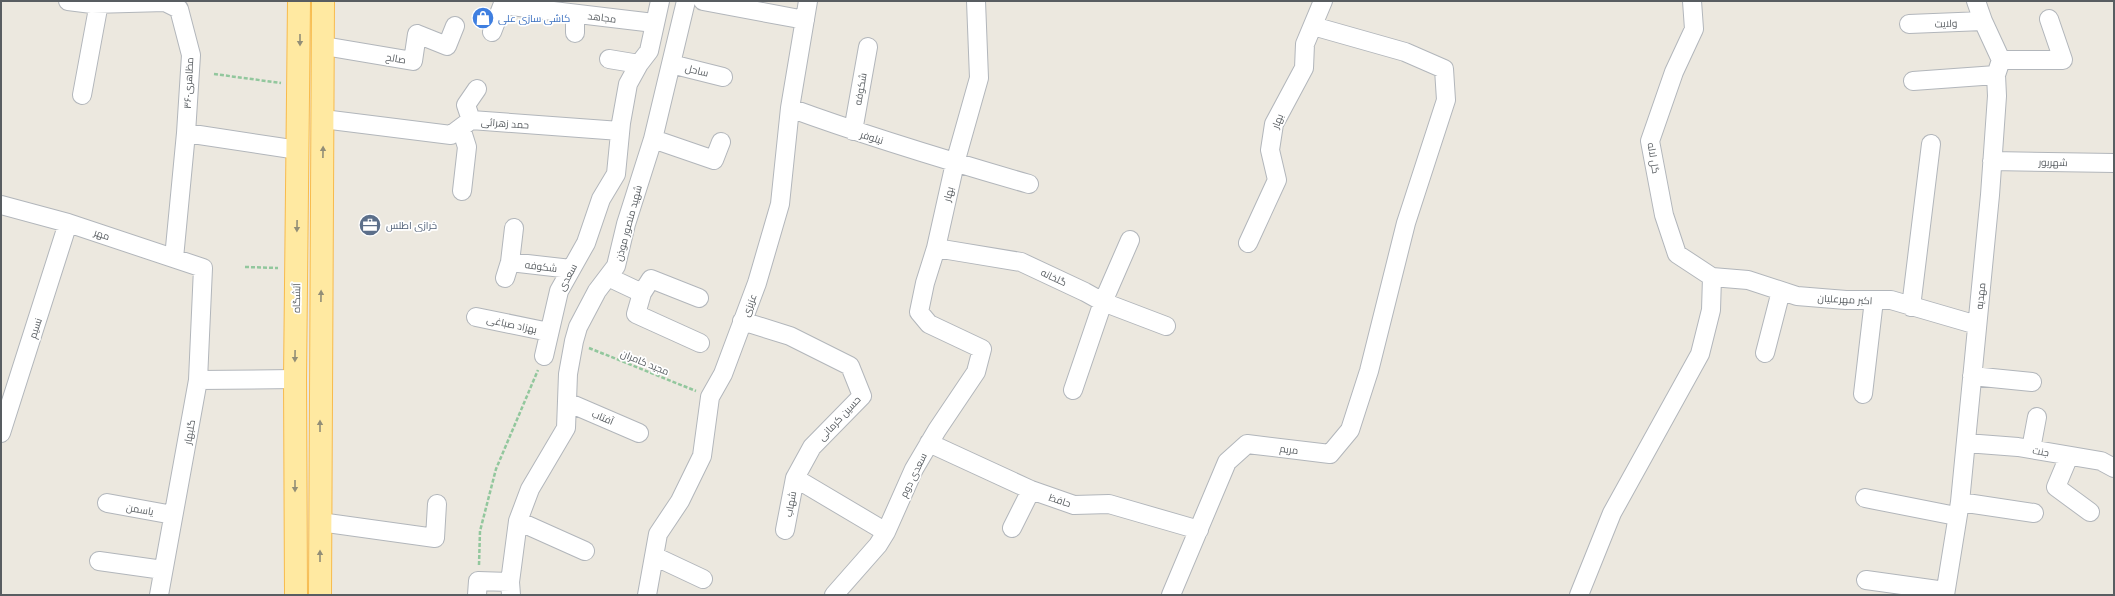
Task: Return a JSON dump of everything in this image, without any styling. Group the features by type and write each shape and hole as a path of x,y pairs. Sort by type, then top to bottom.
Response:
{"main road":[{"name":"آتشگاه","path":"296,595 295,379 299,117 299,1"},
{"path":"320,595 324,46 323,1"},
{"path":"299,117 303,126 313,129 319,125 323,119"},
{"path":"297,191 312,180 318,184 323,192"}],"street":[{"name":"۳۶-مظاهری","path":"68,1 94,3 165,2 179,9 191,55 186,133 174,258"},
{"name":"سعدی","path":"544,356 559,291 586,243 601,199 616,174 620,131 628,84 639,64 649,52 654,23 660,1"},
{"name":"شهید منصور موذن","path":"511,588 518,522 530,489 566,428 568,374 576,334 597,291 616,266 626,224 653,139 686,1"},
{"path":"703,1 741,4 805,20"},
{"name":"عزیزی","path":"647,595 658,534 680,501 702,456 710,397 723,374 742,321 758,283 780,204 790,108 808,1"},
{"name":"بهار","path":"976,1 979,78 955,163 936,248 925,284 919,312 929,324 982,349"},
{"name":"بهار","path":"1248,243 1277,180 1270,150 1274,124 1304,68 1305,44 1323,1"},
{"name":"گل لاله","path":"1692,1 1694,29 1674,72 1650,141 1664,215 1676,254 1712,277"},
{"name":"مهدیه","path":"1945,593 1958,509 1966,442 1997,96 1998,67 1976,1"},
{"path":"82,95 94,3"},
{"path":"492,32 503,3"},
{"name":"مجاهد","path":"503,3 583,10 654,23"},
{"path":"575,33 583,10"},
{"path":"1913,81 1998,67 2063,60 2049,19"},
{"name":"ولایت","path":"1909,24 1983,21"},
{"name":"صالح","path":"324,46 412,61 416,34 447,46 455,26"},
{"name":"مریم","path":"1171,595 1227,462 1247,444 1330,454 1350,430 1369,371 1424,164 1446,100 1444,69 1404,52 1313,26"},
{"name":"شکوفه","path":"853,131 868,47"},
{"path":"609,59 639,64"},
{"name":"ساحل","path":"671,64 723,77"},
{"path":"462,191 467,147 466,105 477,89"},
{"name":"نیلوفر","path":"790,108 853,131 955,163 1030,184"},
{"name":"حمد زهرائی","path":"323,119 451,135 466,124 620,131"},
{"path":"186,133 298,150"},
{"path":"653,139 714,160 721,142"},
{"path":"1911,307 1932,144"},
{"name":"شهریور","path":"1992,161 2114,163"},
{"name":"مهر","path":"1,205 68,223 203,268"},
{"name":"نسیم","path":"1,433 68,223"},
{"name":"شکوفه","path":"514,228 508,270 571,269"},
{"path":"1073,390 1103,302 1130,240"},
{"name":"گلخانه","path":"936,248 1021,262 1103,302 1166,326"},
{"name":"گلبهار","path":"159,595 198,380 203,268"},
{"path":"608,277 642,293"},
{"path":"1579,595 1612,514 1700,354 1711,310 1712,277"},
{"name":"اکبر مهرعلیان","path":"1712,277 1748,280 1796,296 1891,300 1977,325"},
{"path":"699,298 651,279 642,293 636,314 700,343"},
{"path":"1765,353 1781,290"},
{"path":"1863,394 1874,300"},
{"name":"بهزاد صباغی","path":"476,317 551,325 576,334"},
{"name":"حسین کرمانی","path":"742,321 790,336 850,366 862,396 812,447 795,478"},
{"name":"سعدی دوم","path":"834,595 878,545 886,532 914,469 929,442 976,372 982,349"},
{"path":"1972,376 2032,382"},
{"path":"198,380 295,379"},
{"name":"آفتاب","path":"567,402 639,433"},
{"path":"2031,449 2037,417"},
{"name":"حافظ","path":"929,442 1030,490 1074,505 1109,504 1199,530"},
{"name":"جنت","path":"1966,442 2031,449 2101,462 2114,468"},
{"path":"2069,456 2056,487 2090,512"},
{"path":"795,478 886,532"},
{"name":"شهاب","path":"785,530 795,478"},
{"path":"1012,528 1030,490"},
{"path":"1865,498 1958,509 2034,513"},
{"name":"یاسمن","path":"107,503 173,515"},
{"path":"320,522 435,538 437,504"},
{"path":"518,522 585,551"},
{"path":"654,556 703,580"},
{"path":"99,561 163,570"},
{"path":"1866,580 1945,593"},
{"path":"478,588 511,588"}],"path":[{"path":"214,74 299,85"},
{"path":"245,267 296,269"},
{"name":"مجید کامران","path":"576,334 710,397"},
{"path":"478,588 480,531 496,469 544,356"}],"place":[{"name":"کاشی سازی علی","path":"483,18"},
{"name":"خرازی اطلس","path":"370,225"}]}
